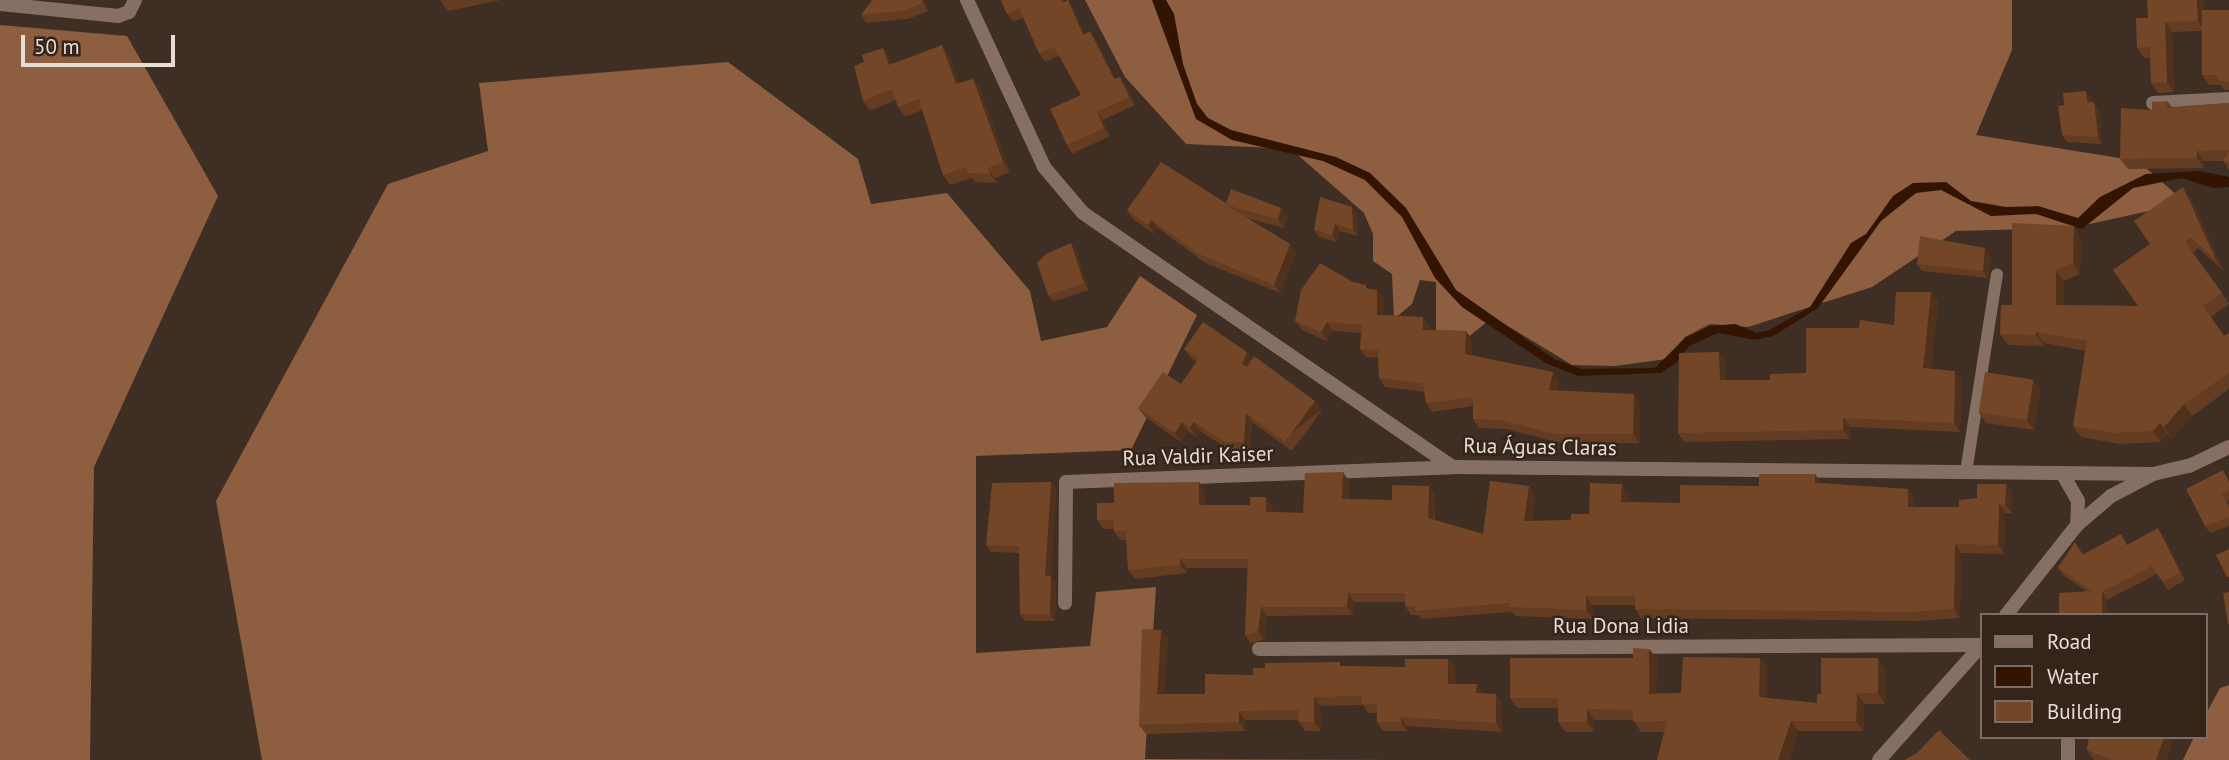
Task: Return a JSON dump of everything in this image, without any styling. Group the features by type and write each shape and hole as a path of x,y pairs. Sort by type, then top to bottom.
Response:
{"street":[{"name":"Rua Águas Claras","path":"967,0 1044,167 1083,213 1453,467 2152,474"},
{"path":"0,4 90,15 132,6"},
{"path":"2153,103 2229,99"},
{"path":"2008,613 2077,525 2111,496 2152,474 2189,466 2229,447"},
{"name":"Rua Valdir Kaiser","path":"1065,603 1066,482 1453,467"},
{"path":"2062,473 2078,501 2077,525"},
{"name":"Rua Dona Lidia","path":"1259,649 1980,645"},
{"path":"1879,760 1980,647"},
{"path":"2068,741 2068,760"}],"lane":[{"path":"1966,472 1997,274"}],"shaded area":[{"path":"1085,0 2012,0 2012,50 1976,135 2138,161 2186,203 2071,228 1956,231 1872,287 1748,327 1710,324 1685,337 1667,359 1615,366 1572,365 1493,317 1467,338 1436,332 1436,282 1420,280 1412,304 1394,319 1392,274 1373,261 1373,234 1364,213 1291,149 1186,144 1125,77"},
{"path":"0,25 127,36 218,196 94,467 90,760 0,760"},
{"path":"728,62 858,159 871,204 947,193 1030,291 1041,341 1107,327 1140,276 1197,315 1131,450 976,456 976,653 1090,646 1096,592 1156,587 1145,759 1409,760 262,760 216,501 388,184 488,151 479,83"},
{"path":"2229,685 2229,760 2183,760 2193,739 2208,739 2208,710 2220,688"}],"water":[{"path":"1152,0 1166,0 1174,14 1183,64 1197,104 1208,118 1231,130 1336,157 1370,173 1406,208 1456,290 1554,359 1582,369 1655,368 1685,338 1710,326 1735,324 1757,333 1769,330 1810,307 1851,243 1866,234 1893,196 1913,183 1946,182 1971,201 2006,207 2038,206 2078,218 2100,197 2146,174 2200,171 2229,177 2229,187 2213,188 2182,178 2133,188 2082,229 2036,214 1991,216 1941,190 1916,193 1881,221 1818,308 1773,336 1755,340 1718,333 1689,346 1676,363 1661,373 1578,376 1546,363 1462,307 1435,278 1402,217 1365,180 1323,161 1232,140 1196,119"}],"building":[{"path":"872,0 922,0 923,3 902,11 861,15"},
{"path":"1001,0 1061,0 1062,3 1068,0 1083,35 1090,31 1114,79 1120,77 1129,97 1097,112 1104,128 1067,145 1050,109 1081,95 1054,47 1039,53 1019,8 1007,14"},
{"path":"2147,0 2197,0 2198,21 2165,22 2167,82 2151,83 2150,47 2137,48 2136,18 2148,18"},
{"path":"2202,10 2229,10 2229,82 2218,80 2218,75 2202,75"},
{"path":"942,45 956,84 973,79 1003,162 988,168 990,174 968,173 966,167 943,175 919,99 898,107 892,89 863,101 854,66 864,62 862,55 883,48 889,65"},
{"path":"2086,91 2087,102 2094,102 2098,137 2062,135 2058,106 2064,105 2063,93"},
{"path":"2167,101 2167,108 2229,103 2229,150 2197,151 2197,158 2120,159 2121,108 2152,110 2152,102"},
{"path":"2229,152 2229,163 2223,161"},
{"path":"1161,162 1226,203 1231,189 1281,208 1278,219 1226,205 1290,244 1274,285 1199,254 1152,220 1148,225 1127,210"},
{"path":"2183,187 2216,260 2190,237 2185,242 2222,293 2203,306 2224,336 2229,333 2229,373 2184,404 2164,427 2160,423 2153,431 2114,433 2073,426 2087,341 2036,332 2036,335 2000,334 2001,305 2012,305 2012,223 2074,226 2073,263 2056,270 2056,305 2138,306 2113,270 2150,244 2134,221"},
{"path":"1320,197 1352,207 1353,229 1335,224 1332,235 1314,230"},
{"path":"1920,236 1985,248 1983,271 1917,264"},
{"path":"1071,243 1084,283 1048,295 1037,263 1046,254"},
{"path":"1320,263 1353,282 1366,285 1366,289 1377,290 1377,315 1423,317 1423,330 1466,331 1465,354 1553,372 1549,390 1634,394 1633,434 1555,434 1501,420 1473,419 1473,397 1426,403 1423,383 1379,378 1378,350 1360,349 1362,325 1327,322 1321,332 1295,321 1301,290"},
{"path":"1896,292 1931,292 1923,368 1955,371 1954,423 1843,418 1843,430 1678,433 1679,353 1719,352 1720,380 1770,380 1770,374 1806,373 1806,328 1859,328 1860,320 1894,325"},
{"path":"1203,322 1247,352 1242,364 1247,367 1254,356 1315,401 1285,442 1246,413 1244,442 1225,442 1194,422 1190,427 1182,422 1175,433 1138,408 1163,372 1181,384 1199,359 1184,349"},
{"path":"1985,372 2033,380 2027,420 1979,412"},
{"path":"2223,470 2229,482 2229,490 2222,494 2229,508 2229,517 2205,526 2186,489"},
{"path":"1343,472 1342,499 1392,500 1392,485 1429,486 1428,518 1483,534 1490,481 1529,486 1524,521 1571,520 1571,514 1589,514 1590,483 1622,484 1621,502 1680,503 1680,485 1759,486 1759,474 1815,474 1815,483 1908,489 1908,507 1959,507 1959,500 1977,498 1977,484 2006,484 2005,505 1999,504 1998,545 1955,544 1954,609 1910,612 1635,609 1635,596 1586,596 1586,610 1509,607 1509,603 1415,611 1415,606 1405,606 1405,593 1348,593 1347,607 1261,607 1258,631 1245,635 1248,559 1180,559 1180,565 1128,570 1126,531 1114,531 1114,520 1097,520 1097,503 1114,503 1114,483 1199,482 1199,505 1250,505 1250,497 1266,497 1266,512 1303,513 1305,473"},
{"path":"1051,482 1045,576 1051,576 1050,614 1020,614 1019,546 986,545 992,483"},
{"path":"2158,528 2180,572 2163,582 2152,566 2102,592 2102,613 2059,613 2059,593 2092,591 2058,568 2075,542 2082,555 2121,534 2127,545"},
{"path":"2229,549 2229,577 2227,577 2216,555"},
{"path":"2229,592 2229,624 2228,624 2223,593"},
{"path":"1142,629 1161,630 1157,694 1205,694 1205,674 1253,675 1253,668 1265,668 1265,663 1340,662 1340,666 1405,667 1405,659 1448,659 1448,684 1477,684 1476,693 1496,694 1496,723 1401,717 1401,722 1377,722 1377,704 1362,704 1362,696 1314,697 1314,722 1299,722 1298,710 1239,711 1239,722 1139,725"},
{"path":"1633,648 1649,649 1649,694 1681,693 1683,657 1760,658 1759,697 1817,703 1817,694 1821,694 1821,658 1878,658 1878,693 1857,693 1856,721 1791,721 1778,760 1657,760 1667,721 1633,722 1633,710 1587,709 1587,722 1558,722 1558,698 1510,698 1510,658 1633,658"},
{"path":"1939,730 1970,760 1904,760 1917,753"},
{"path":"2089,739 2163,739 2156,760 2113,760 2087,750"}]}
